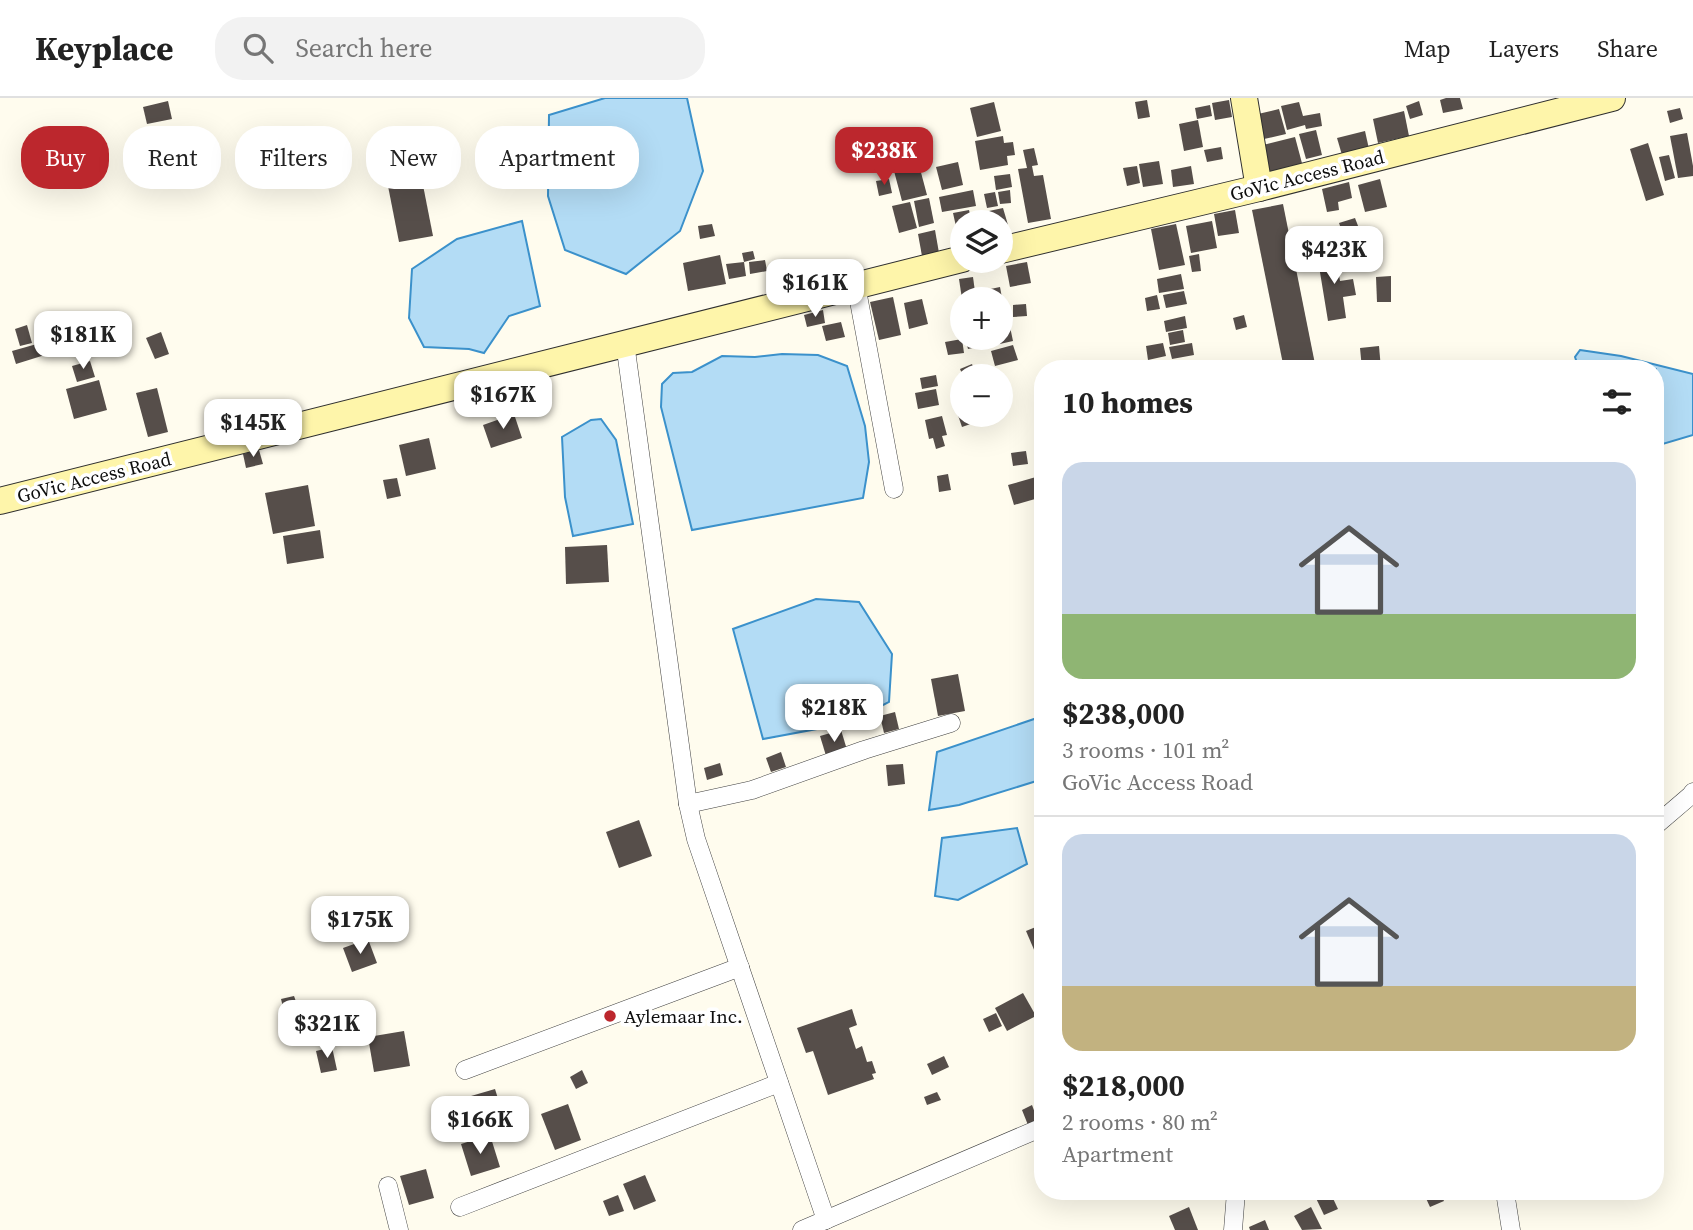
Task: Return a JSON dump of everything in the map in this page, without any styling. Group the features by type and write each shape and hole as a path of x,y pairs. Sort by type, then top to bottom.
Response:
{"main road":[{"path":"1244,98 1259,188"},
{"name":"GoVic Access Road","path":"1013,247 1612,98"},
{"name":"GoVic Access Road","path":"0,501 950,262"}],"street":[{"path":"856,285 894,489"},
{"path":"625,343 688,804 696,839 825,1220"},
{"path":"688,804 752,790 863,750 951,723"},
{"path":"1664,819 1692,796"},
{"path":"465,1070 740,967"},
{"path":"460,1206 779,1083"},
{"path":"802,1230 1034,1131"},
{"path":"388,1186 399,1230"},
{"path":"1233,1230 1235,1200"},
{"path":"1507,1200 1511,1230"}],"water":[{"path":"605,98 687,98 703,171 680,231 626,274 565,250 548,189 639,189 639,126 549,126 549,115"},
{"path":"522,221 540,306 509,316 484,353 469,349 424,347 409,318 412,269 457,239"},
{"path":"1580,350 1637,360 1576,360"},
{"path":"818,355 847,366 865,426 869,462 863,498 692,530 661,407 662,384 673,373 692,372 722,356"},
{"path":"1664,367 1693,374 1693,435 1664,444"},
{"path":"601,419 616,440 633,524 573,536 565,497 562,437 591,420"},
{"path":"816,599 859,602 892,654 889,702 849,723 763,739 733,629"},
{"path":"1034,719 1034,782 959,805 929,810 937,752"},
{"path":"1017,828 1027,864 958,900 935,896 942,838"}],"building":[{"path":"1460,98 1463,109 1443,113 1440,100"},
{"path":"1147,100 1150,117 1138,119 1135,102"},
{"path":"1229,100 1232,117 1215,120 1212,103"},
{"path":"168,101 172,119 147,124 143,107"},
{"path":"1419,101 1423,115 1410,119 1406,106"},
{"path":"994,102 1001,131 977,137 970,108"},
{"path":"1299,102 1303,116 1320,113 1322,126 1306,129 1305,125 1287,130 1281,106"},
{"path":"1210,105 1212,116 1197,119 1195,108"},
{"path":"1680,108 1683,119 1670,123 1667,111"},
{"path":"1279,109 1286,134 1264,139 1258,114"},
{"path":"1404,111 1409,136 1378,143 1373,119"},
{"path":"1198,120 1203,147 1184,151 1179,124"},
{"path":"1316,130 1322,155 1306,159 1299,134"},
{"path":"1365,131 1369,149 1342,155 1337,138"},
{"path":"1687,133 1693,176 1678,178 1670,136"},
{"path":"915,135 918,148 902,151 900,138"},
{"path":"1003,136 1004,143 1013,142 1015,155 1007,156 1008,165 980,170 975,141"},
{"path":"1295,137 1303,167 1270,175 1263,145"},
{"path":"1648,143 1664,195 1646,201 1630,149"},
{"path":"1221,147 1223,159 1207,162 1204,150"},
{"path":"1034,148 1038,165 1032,166 1034,176 1043,175 1051,219 1028,223 1018,169 1027,168 1023,150"},
{"path":"1669,155 1675,178 1665,181 1659,157"},
{"path":"1159,161 1163,184 1143,187 1139,164"},
{"path":"958,162 963,185 942,190 936,167"},
{"path":"919,165 927,195 902,201 894,171"},
{"path":"1137,166 1140,183 1127,186 1123,168"},
{"path":"1191,166 1194,184 1173,187 1171,170"},
{"path":"1010,174 1012,187 996,190 994,176"},
{"path":"889,179 892,193 879,196 876,181"},
{"path":"1380,179 1387,207 1365,212 1358,185"},
{"path":"1349,182 1352,198 1338,202 1339,210 1327,212 1322,189"},
{"path":"389,189 424,189 433,236 399,242"},
{"path":"973,190 976,206 942,212 939,197"},
{"path":"1010,190 1011,203 1000,204 998,192"},
{"path":"995,192 998,206 987,208 984,194"},
{"path":"929,198 934,223 919,227 914,201"},
{"path":"910,202 917,228 899,233 892,206"},
{"path":"1283,204 1314,360 1282,360 1252,210"},
{"path":"1235,210 1239,233 1218,236 1214,214"},
{"path":"1355,218 1360,231 1344,237 1339,223"},
{"path":"1212,221 1217,248 1191,253 1186,226"},
{"path":"712,224 715,236 700,239 698,226"},
{"path":"1176,224 1185,265 1159,270 1151,229"},
{"path":"935,230 939,253 922,256 918,234"},
{"path":"753,251 755,259 744,262 742,253"},
{"path":"1335,251 1340,281 1353,279 1356,295 1343,297 1346,318 1328,321 1317,254"},
{"path":"1199,254 1201,271 1192,272 1189,256"},
{"path":"720,255 726,284 688,291 683,263"},
{"path":"765,260 767,271 750,274 749,262"},
{"path":"744,262 746,276 729,279 726,264"},
{"path":"1027,262 1031,283 1010,287 1007,273 1013,273 1013,265"},
{"path":"1181,274 1184,289 1159,293 1157,279"},
{"path":"1391,276 1391,302 1377,302 1376,277"},
{"path":"973,277 974,287 960,287 959,279"},
{"path":"1184,291 1187,304 1166,308 1163,295"},
{"path":"1157,295 1160,309 1147,311 1145,298"},
{"path":"893,297 901,335 879,340 870,302"},
{"path":"922,299 928,324 909,329 904,303"},
{"path":"1026,304 1027,316 1013,317 1013,305"},
{"path":"823,310 825,323 807,327 804,315"},
{"path":"1244,315 1247,327 1236,330 1233,318"},
{"path":"1185,316 1187,328 1166,332 1164,321"},
{"path":"841,322 845,337 826,341 822,326"},
{"path":"27,325 32,343 20,346 15,329"},
{"path":"1183,330 1185,342 1170,345 1168,333"},
{"path":"161,332 169,354 155,359 146,338"},
{"path":"950,341 950,350 964,350 964,353 948,355 945,342"},
{"path":"44,342 48,354 16,364 12,351"},
{"path":"1163,343 1166,356 1148,360 1146,346"},
{"path":"1192,343 1194,355 1172,359 1169,347"},
{"path":"1013,345 1018,360 994,364 991,351 1013,350"},
{"path":"1379,346 1380,360 1361,360 1360,348"},
{"path":"90,361 95,377 77,382 72,366"},
{"path":"936,375 938,386 922,389 920,378"},
{"path":"99,380 107,410 74,419 66,389"},
{"path":"157,388 168,432 148,437 136,393"},
{"path":"936,389 939,405 918,409 915,393"},
{"path":"514,414 522,438 491,448 483,425"},
{"path":"942,416 947,435 942,436 945,446 936,449 933,438 929,439 925,420"},
{"path":"429,438 436,469 406,476 399,445"},
{"path":"259,450 263,464 246,468 243,454"},
{"path":"1026,451 1028,464 1013,466 1011,453"},
{"path":"948,474 951,490 939,492 937,476"},
{"path":"397,478 401,496 387,499 383,480"},
{"path":"1034,478 1034,499 1014,505 1008,485"},
{"path":"308,485 315,526 273,534 265,493"},
{"path":"320,530 324,558 287,564 283,536"},
{"path":"607,545 609,582 566,584 565,547"},
{"path":"958,674 965,711 938,716 931,679"},
{"path":"895,712 899,729 884,733 880,716"},
{"path":"841,730 848,753 827,759 820,736"},
{"path":"781,752 786,767 771,772 766,758"},
{"path":"720,763 723,775 707,780 704,768"},
{"path":"903,764 905,784 888,786 886,765"},
{"path":"639,820 652,856 619,868 606,832"},
{"path":"1034,928 1034,950 1026,931"},
{"path":"368,939 377,963 352,972 343,948"},
{"path":"1023,993 1034,1017 1007,1031 995,1008"},
{"path":"294,996 298,1007 284,1011 281,999"},
{"path":"852,1009 857,1025 849,1028 856,1049 862,1046 867,1062 872,1061 876,1073 872,1074 874,1079 828,1095 813,1051 806,1053 797,1028"},
{"path":"996,1013 1002,1026 989,1032 983,1019"},
{"path":"404,1031 410,1066 374,1072 368,1037"},
{"path":"332,1047 337,1070 321,1073 316,1051"},
{"path":"944,1056 949,1067 932,1075 927,1064"},
{"path":"582,1070 588,1083 576,1089 570,1077"},
{"path":"495,1089 504,1118 462,1130 454,1101"},
{"path":"937,1092 941,1100 927,1105 924,1097"},
{"path":"568,1104 581,1140 555,1150 541,1114"},
{"path":"1032,1105 1034,1123 1028,1125 1022,1110"},
{"path":"490,1135 500,1167 471,1176 461,1144"},
{"path":"426,1169 434,1198 409,1205 400,1176"},
{"path":"645,1175 656,1201 634,1210 623,1184"},
{"path":"618,1195 624,1211 609,1216 603,1201"},
{"path":"1317,1200 1334,1200 1338,1209 1324,1215"},
{"path":"1427,1200 1444,1200 1444,1201 1430,1207"},
{"path":"1189,1207 1198,1230 1175,1230 1169,1216"},
{"path":"1311,1207 1322,1229 1302,1230 1294,1216"},
{"path":"1265,1220 1269,1230 1250,1230 1249,1227"}],"place":[{"name":"Aylemaar Inc.","path":"610,1016"}]}
